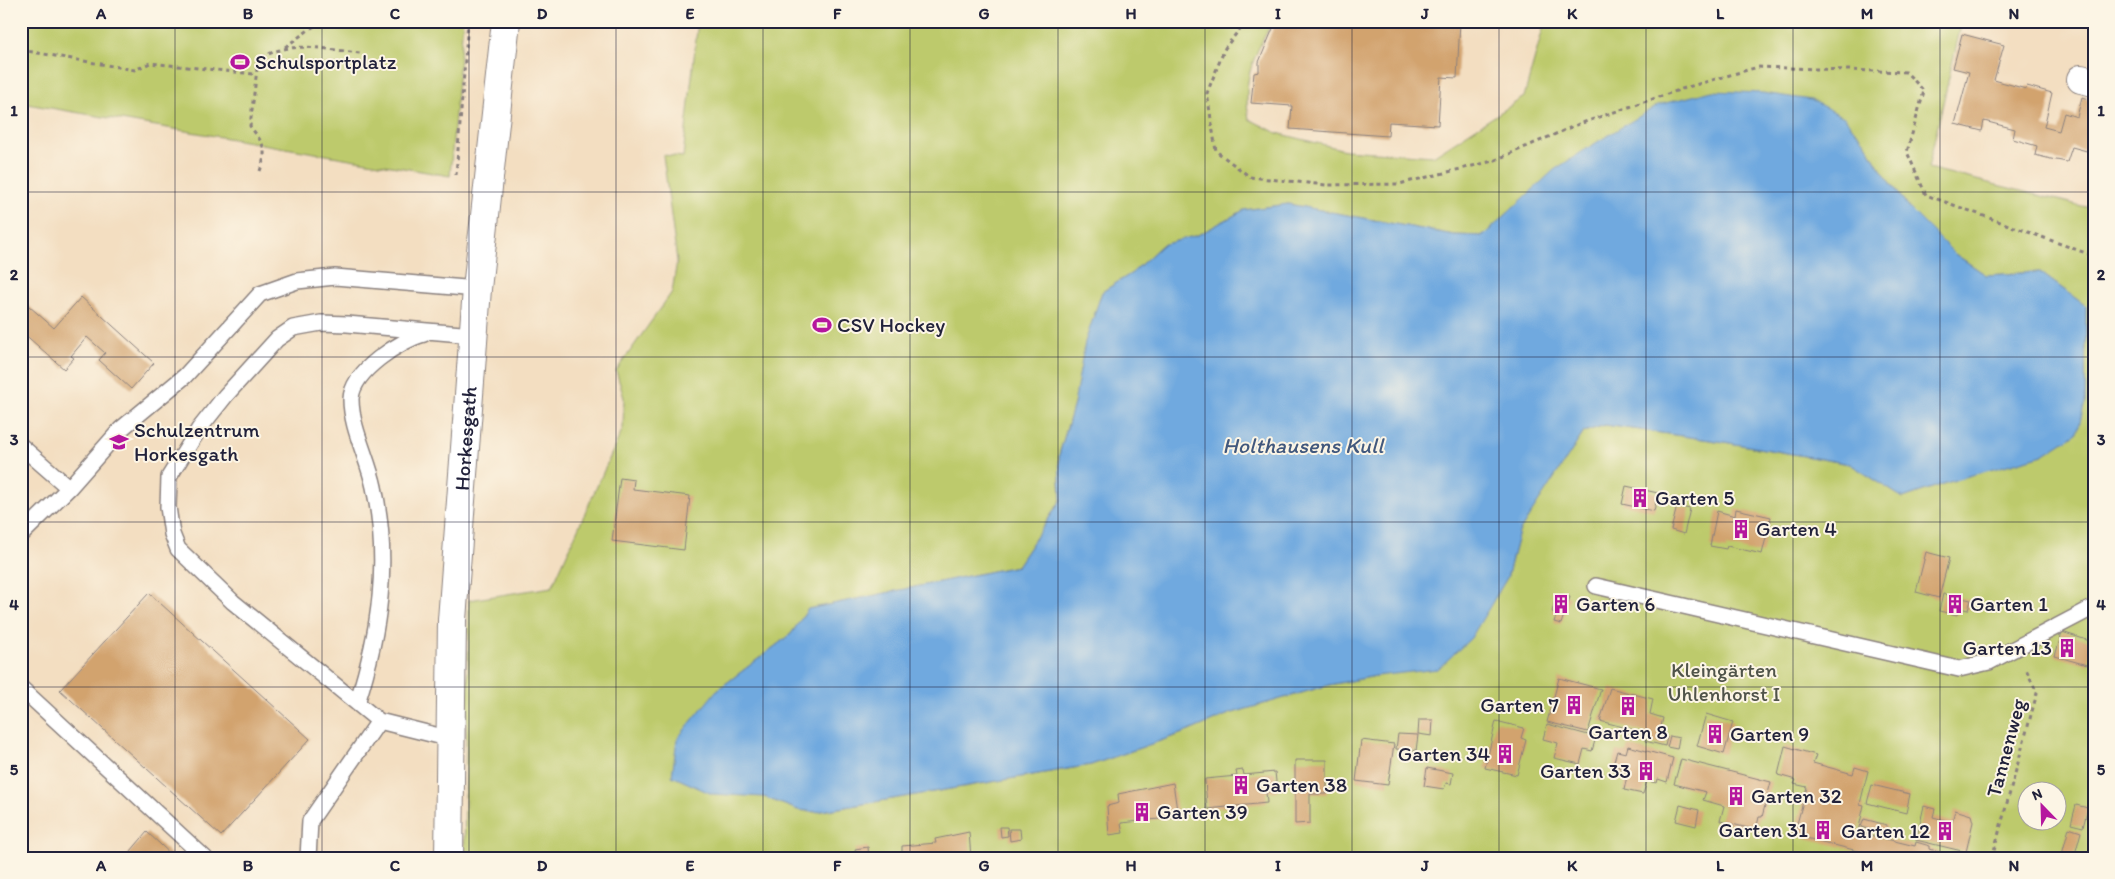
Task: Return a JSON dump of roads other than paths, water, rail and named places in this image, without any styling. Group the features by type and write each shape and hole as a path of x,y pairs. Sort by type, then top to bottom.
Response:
{"street":[{"name":"Horkesgath","path":"449,858 452,620 477,289 506,21"}],"lane":[{"path":"21,535 69,488 121,429 185,376 260,294 297,280 335,277 477,289"},
{"path":"451,740 379,721 233,602 178,549 172,534 168,507 169,477 199,429 226,394 277,339 293,328 321,323 338,323 473,335"},
{"path":"357,703 371,660 380,611 382,532 374,485 357,430 351,398 358,380 391,348 410,337 432,331"},
{"path":"21,446 69,488"},
{"path":"1596,586 1959,669 1989,662 2094,607"},
{"path":"22,691 205,858"},
{"path":"308,858 310,821 379,721"}],"water":[{"name":"Holthausens Kull","path":"1712,91 1763,93 1811,100 1844,117 1865,142 1878,165 1909,208 1955,254 1986,275 2040,272 2086,306 2085,403 2077,433 2043,455 1958,479 1903,498 1850,464 1724,442 1605,425 1584,432 1519,532 1507,578 1471,638 1438,669 1376,676 1329,685 1229,714 1189,731 1091,765 816,812 798,810 764,797 712,794 672,776 677,739 716,691 791,634 808,609 1017,566 1061,500 1059,455 1074,404 1085,342 1102,292 1132,273 1162,245 1198,235 1244,210 1288,204 1454,235 1483,236 1554,170 1594,144 1658,105"}],"place":[{"name":"Schulsportplatz","path":"240,62"},
{"name":"CSV Hockey","path":"822,325"},
{"name":"Schulzentrum Horkesgath","path":"119,442"},
{"name":"Garten 5","path":"1640,498"},
{"name":"Garten 4","path":"1741,529"},
{"name":"Garten 6","path":"1561,604"},
{"name":"Garten 1","path":"1955,604"},
{"name":"Garten 13","path":"2067,648"},
{"name":"Garten 7","path":"1574,705"},
{"name":"Garten 8","path":"1628,706"},
{"name":"Garten 9","path":"1715,734"},
{"name":"Garten 34","path":"1505,754"},
{"name":"Garten 33","path":"1646,771"},
{"name":"Garten 38","path":"1241,785"},
{"name":"Garten 32","path":"1736,796"},
{"name":"Garten 39","path":"1142,812"},
{"name":"Garten 31","path":"1823,830"},
{"name":"Garten 12","path":"1945,831"}],"park label":[{"name":"Kleingärten Uhlenhorst I","path":"1724,682"}]}
